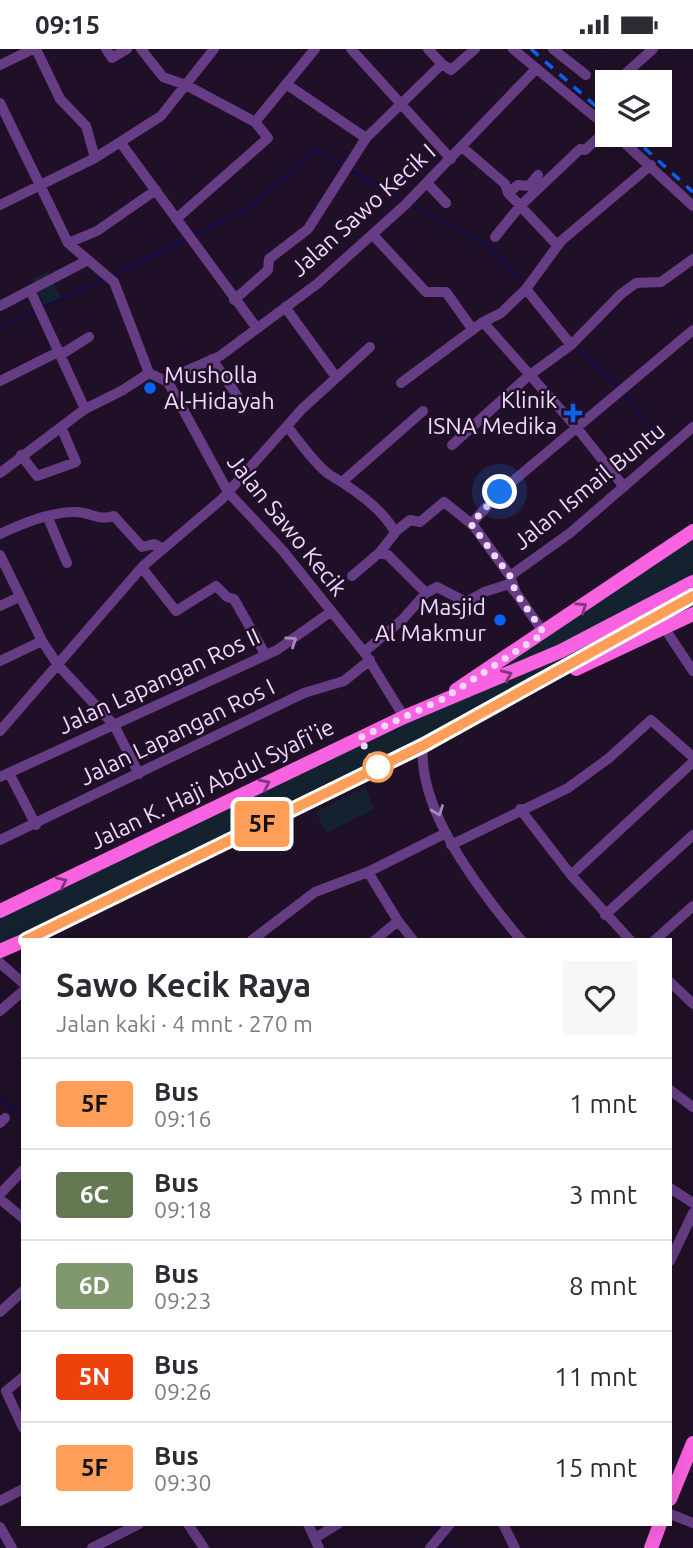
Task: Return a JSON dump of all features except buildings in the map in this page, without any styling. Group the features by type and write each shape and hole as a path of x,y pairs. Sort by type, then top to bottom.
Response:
{"main road":[{"name":"Jalan K. Haji Abdul Syafi'ie","path":"443,699 693,531"},
{"name":"Jalan K. Haji Abdul Syafi'ie","path":"545,680 599,639 693,582"},
{"name":"Jalan K. Haji Abdul Syafi'ie","path":"0,911 443,699 599,639 693,596"},
{"name":"Jalan K. Haji Abdul Syafi'ie","path":"30,938 424,745 545,680 665,629 693,614"},
{"name":"Jalan K. Haji Abdul Syafi'ie","path":"0,951 21,942"},
{"path":"672,1490 693,1443"},
{"path":"651,1548 659,1526"}],"street":[{"path":"0,65 19,52 35,49 60,99 86,126 94,158"},
{"path":"109,53 128,49"},
{"path":"141,49 163,77 186,85 254,122 268,140 176,219"},
{"path":"0,205 94,158 161,116 214,49"},
{"path":"254,122 316,49"},
{"path":"351,49 451,159"},
{"path":"428,49 452,70 475,49"},
{"path":"513,49 595,118"},
{"path":"553,49 586,75"},
{"path":"629,70 653,49"},
{"path":"234,300 268,270 269,259 308,229 366,138 442,64"},
{"name":"Jalan Sawo Kecik I","path":"165,380 212,359 317,284 407,203 535,70"},
{"path":"286,85 366,138"},
{"path":"0,103 68,243 114,282 149,373 165,380"},
{"path":"495,237 520,206 580,149 585,150 595,140"},
{"path":"120,142 256,327"},
{"path":"462,147 505,184 508,193 557,245"},
{"path":"630,147 693,206"},
{"path":"401,383 483,322 500,314 528,286 557,245 650,165"},
{"path":"508,193 518,185 529,186 538,176"},
{"path":"427,183 446,203"},
{"path":"68,243 97,231 156,190"},
{"path":"373,235 427,293 446,292 473,330"},
{"path":"452,445 530,375 573,343 635,283 661,282 693,259"},
{"path":"0,306 32,292 88,260"},
{"path":"392,275 403,267"},
{"path":"528,286 573,343"},
{"path":"32,292 85,409"},
{"path":"285,307 336,377"},
{"path":"483,322 577,428 624,487"},
{"name":"Jalan Ismail Buntu","path":"544,633 516,593 510,576 471,524 500,492 693,330"},
{"path":"0,381 89,337"},
{"path":"0,731 142,568 228,492 287,426 370,347"},
{"path":"212,359 238,397"},
{"path":"0,473 21,455 62,429 85,409 149,373"},
{"name":"Jalan Sawo Kecik","path":"165,380 228,492 283,551 329,613 367,656 404,717"},
{"path":"342,482 423,411"},
{"path":"287,426 330,475 377,509 395,532"},
{"name":"Jalan Ismail Buntu","path":"510,576 570,533 693,427"},
{"path":"21,455 37,476 76,462 62,429"},
{"path":"352,576 379,553 395,532 410,520 420,522 444,502 471,524"},
{"path":"0,534 75,512 105,520 114,516 142,547 154,544 162,548"},
{"path":"48,518 67,563"},
{"path":"379,553 388,555 426,593 438,587 466,602 484,592 509,584 516,593"},
{"path":"0,555 42,641 58,665 114,725 139,774"},
{"path":"142,568 176,611 216,586 227,597 234,599 265,654"},
{"name":"Jalan Lapangan Ros I","path":"0,840 36,825 304,693 344,681 426,593"},
{"path":"0,606 19,597"},
{"name":"Jalan Lapangan Ros II","path":"4,775 288,644 329,613"},
{"path":"665,629 693,671"},
{"path":"0,661 42,641"},
{"path":"255,938 315,892 568,788 609,758 651,720 693,760 571,875"},
{"path":"424,745 422,758 428,784 449,839 491,903 519,938"},
{"path":"4,775 36,825"},
{"path":"520,809 571,875 628,938"},
{"path":"606,915 693,835"},
{"path":"368,872 411,938"},
{"path":"658,938 691,912"},
{"path":"377,938 398,921"},
{"path":"0,963 21,981"},
{"path":"672,984 693,1004"},
{"path":"0,1011 21,993"},
{"path":"672,1091 693,1107"},
{"path":"21,1172 0,1196 21,1216"},
{"path":"672,1189 693,1203"},
{"path":"673,1244 693,1213"},
{"path":"0,1312 21,1293"},
{"path":"21,1379 8,1389 6,1395 21,1424"},
{"path":"0,1501 21,1490"},
{"path":"672,1515 693,1523"},
{"path":"92,1548 108,1545 136,1526"},
{"path":"189,1526 204,1548"},
{"path":"309,1526 317,1543 336,1526"},
{"path":"504,1526 515,1548"},
{"path":"0,1527 12,1548"},
{"path":"430,1548 445,1529"}],"shaded area":[{"path":"48,272 61,298 45,305 32,279"},
{"path":"693,531 693,581 597,633 602,645 545,680 26,938 21,938 21,941 0,951 0,911 443,700"},
{"path":"365,787 375,809 326,833 316,812"}],"waterway":[{"path":"112,276 254,205 316,149 404,201 489,246 527,286"},
{"path":"44,307 105,279"},
{"path":"0,328 36,311"},
{"path":"573,343 620,389 661,440"},
{"path":"0,1098 21,1115"},
{"path":"432,1526 449,1548"}],"railway":[{"path":"531,49 595,105"},
{"path":"643,147 693,192"}],"bus line":[{"name":"5F","path":"30,938 424,745 693,596"}],"place":[{"name":"Musholla Al-Hidayah","path":"150,388"},
{"name":"Klinik ISNA Medika","path":"573,413"},
{"name":"Masjid Al Makmur","path":"500,620"}],"route":[{"path":"378,767 359,738 443,699 544,633 516,593 510,576 471,524 500,492"}]}
